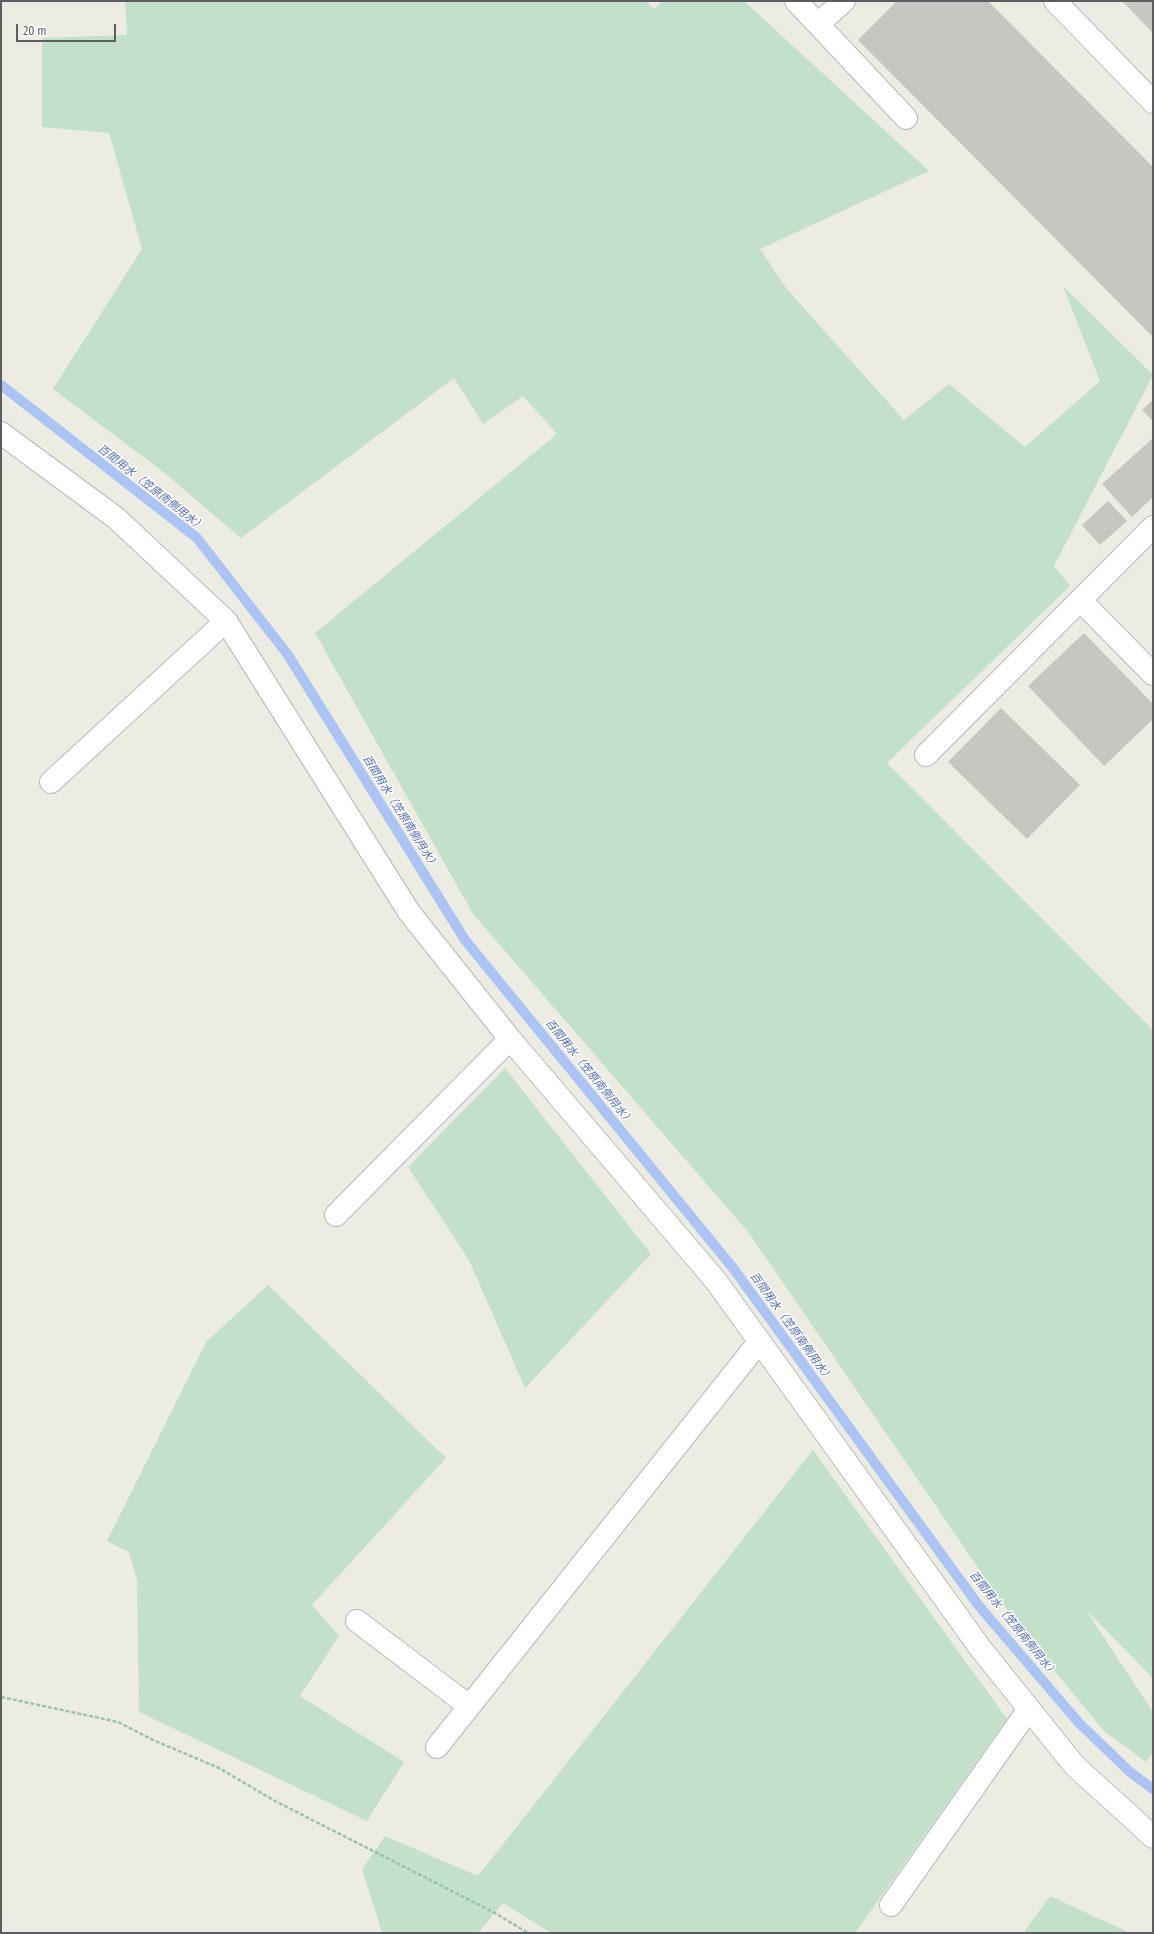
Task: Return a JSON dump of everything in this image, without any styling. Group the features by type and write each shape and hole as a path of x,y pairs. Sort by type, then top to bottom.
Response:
{"street":[{"path":"796,1 906,118"},
{"path":"818,24 844,1"},
{"path":"1055,1 1153,102"},
{"path":"1,434 116,518 226,621 409,912 510,1039 716,1281 981,1649 1074,1765 1153,1837"},
{"path":"926,755 1153,527"},
{"path":"1080,600 1153,674"},
{"path":"51,782 226,621"},
{"path":"336,1216 510,1039"},
{"path":"437,1747 759,1342"},
{"path":"357,1621 469,1706"},
{"path":"890,1905 1029,1709"}],"path":[{"path":"1,1697 118,1722 153,1740 220,1768 275,1801 495,1913 528,1933"}],"green space":[{"path":"125,1 646,1 654,9 662,1 744,1 929,171 760,249 786,288 904,420 949,384 1025,447 1100,381 1063,286 1153,375 1054,566 1070,586 887,763 1153,1030 1153,1678 1086,1610 1153,1712 1153,1753 1146,1762 1104,1731 1020,1629 749,1233 473,914 315,633 557,434 523,396 483,424 454,378 241,538 162,471 53,389 142,249 109,133 42,127 42,38 127,35"},
{"path":"505,1068 651,1254 525,1388 469,1260 408,1167"},
{"path":"268,1285 446,1458 312,1605 339,1636 300,1696 404,1762 367,1821 139,1712 137,1580 129,1552 107,1541 206,1342"},
{"path":"813,1450 1007,1719 855,1933 551,1933 503,1903 478,1933 382,1933 362,1869 385,1836 478,1876"},
{"path":"1050,1896 1130,1933 1023,1933"}],"building":[{"path":"897,1 988,1 1153,167 1153,337 858,40"},
{"path":"1122,1 1153,1 1153,33"},
{"path":"1153,400 1153,421 1142,410"},
{"path":"1153,438 1153,497 1132,517 1102,484"},
{"path":"1108,501 1127,521 1100,545 1082,525"},
{"path":"1084,633 1153,704 1153,719 1104,766 1028,686"},
{"path":"1001,708 1080,785 1027,839 948,762"}],"waterway":[{"name":"百間用水（笠原南側用水）","path":"1,385 197,538 288,655 465,940 733,1268 979,1606 1079,1723 1130,1772 1153,1789"}]}
